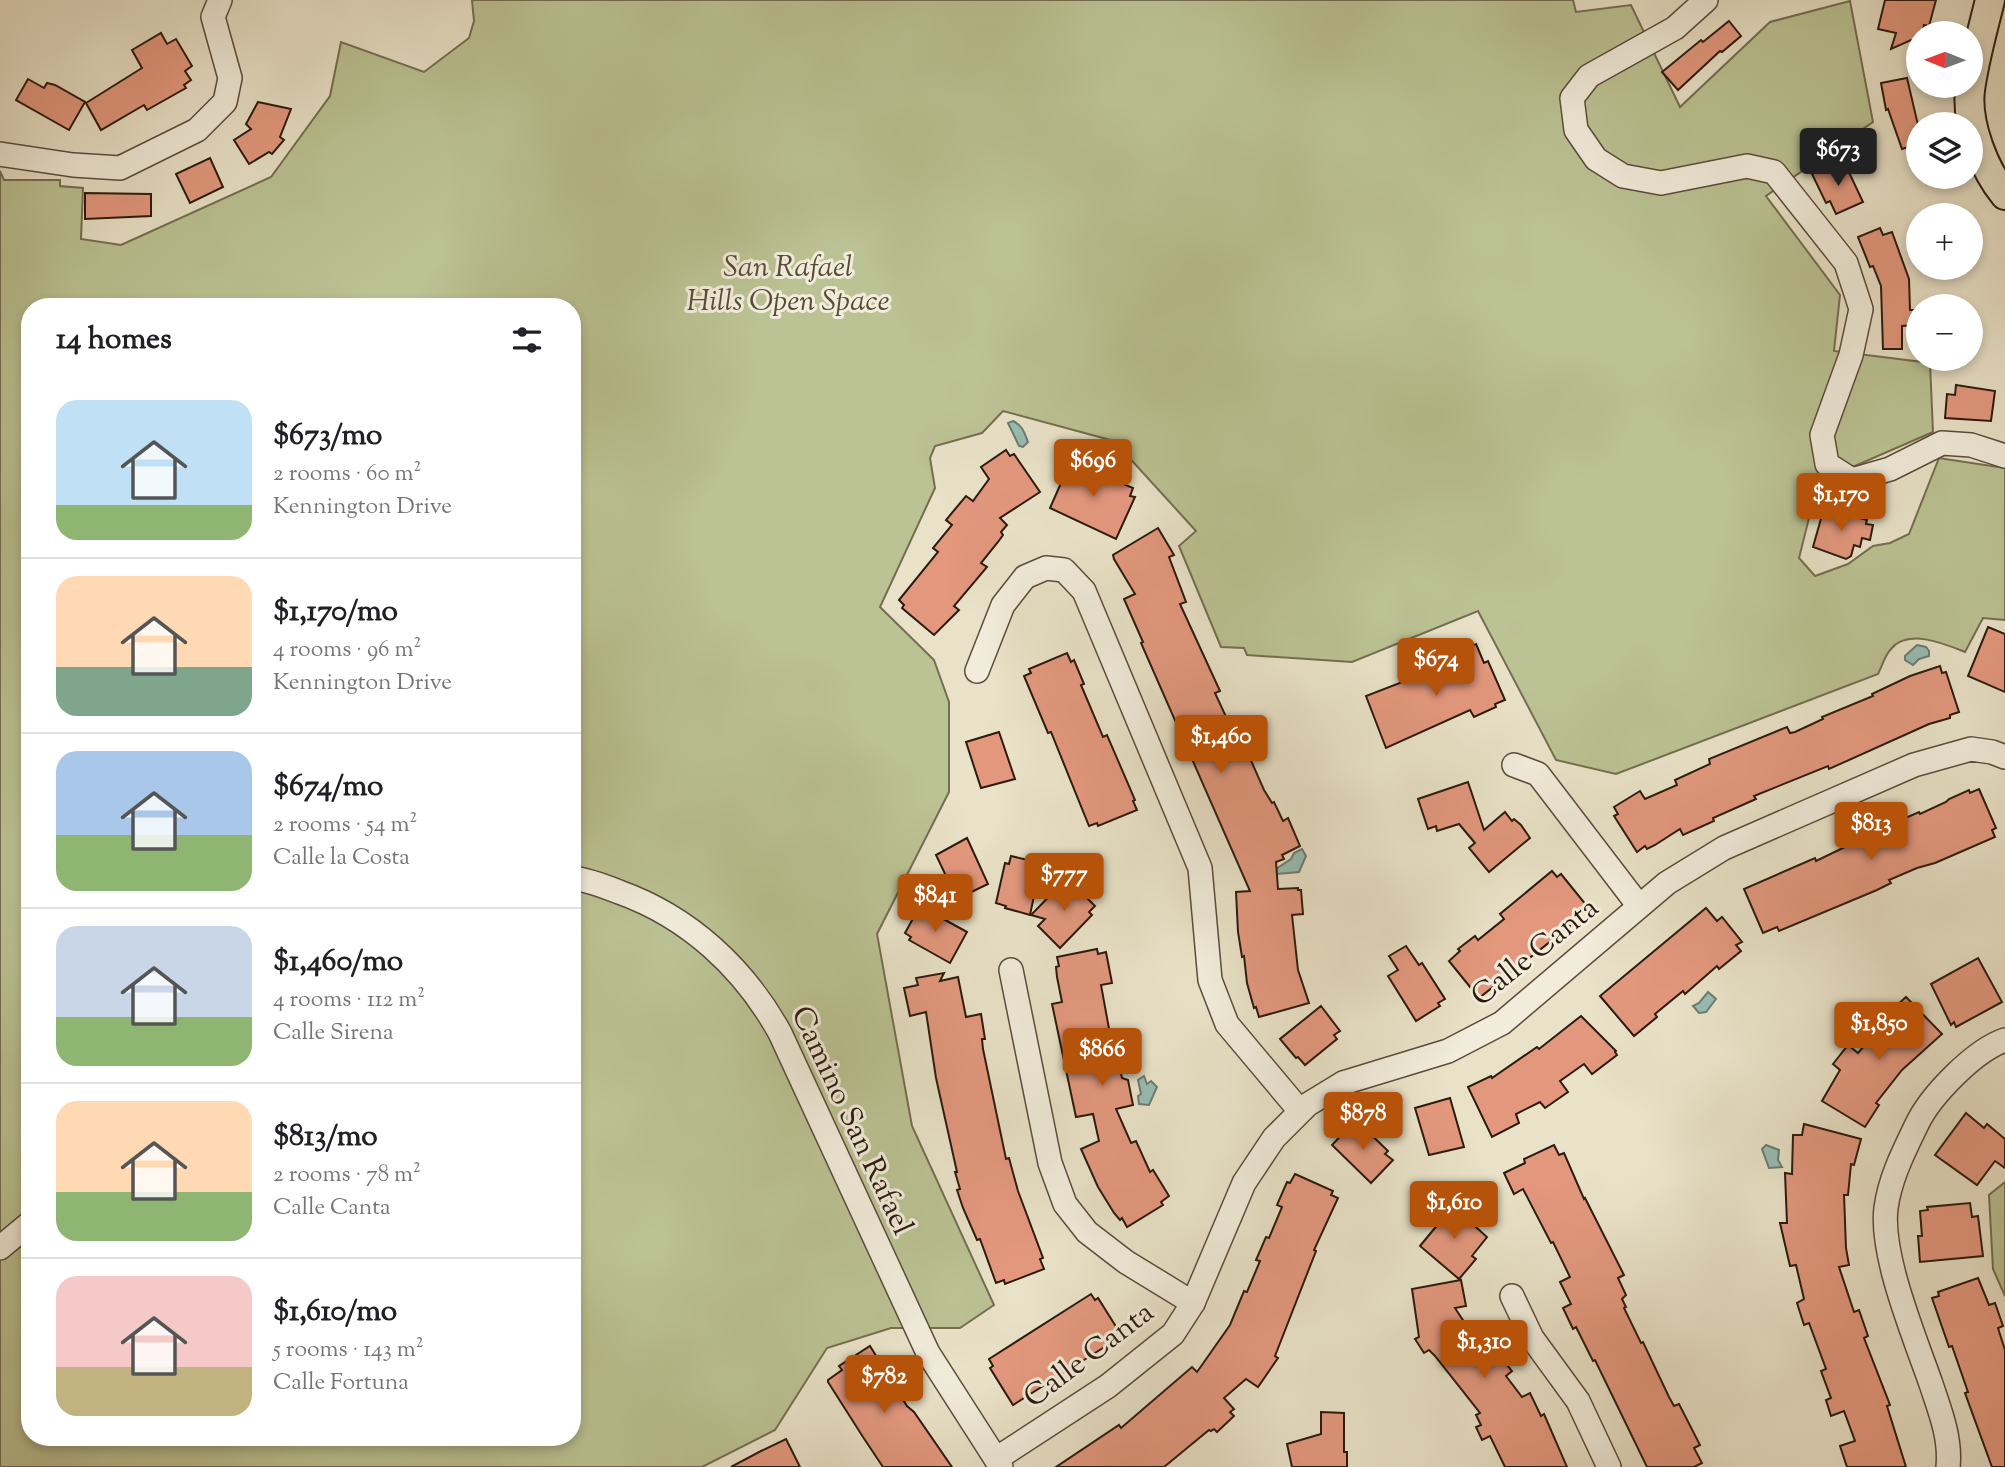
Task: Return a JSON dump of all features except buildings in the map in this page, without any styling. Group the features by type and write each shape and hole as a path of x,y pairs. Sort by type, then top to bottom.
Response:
{"main road":[{"path":"1990,0 1969,92 1975,137 1993,181 2005,195"}],"street":[{"path":"1706,0 1675,29 1589,76 1572,98 1576,130 1596,159 1623,176 1661,183 1747,166 1774,172 1846,263 1861,309 1851,355 1822,435 1827,464 1852,480 1890,469 1942,443 1970,444 2005,456"},
{"path":"0,154 73,166 120,168 197,130 225,102 230,78 211,6"},
{"path":"977,671 1003,605 1025,577 1045,568 1064,570 1084,592 1200,868 1210,980 1227,1024 1300,1111"},
{"name":"Calle Canta","path":"999,1463 1108,1385 1173,1334 1193,1303 1244,1183 1274,1138 1307,1105 1343,1083 1448,1051 1502,1023 1667,883 1724,848 1914,765 1971,749 2005,757"},
{"path":"1514,765 1538,774 1639,906"},
{"name":"Camino San Rafael","path":"581,881 640,900 670,915 725,958 749,985 780,1033 928,1353 999,1463"},
{"path":"1011,970 1050,1163 1065,1204 1087,1232 1126,1262 1193,1303"},
{"path":"1948,1467 1946,1429 1889,1257 1885,1210 1895,1171 1925,1108 1951,1079 1994,1044 2005,1041"},
{"path":"0,1248 21,1230"},
{"path":"1512,1296 1532,1338 1578,1401 1609,1467"}],"green space":[{"name":"San Rafael Hills Open Space","path":"472,0 1573,0 1576,12 1631,5 1680,107 1770,22 1850,1 1873,122 1766,196 1840,295 1834,351 1906,360 1906,371 1930,371 1933,432 1818,482 1799,558 1815,576 1848,564 1873,546 1890,543 1909,534 1939,458 2005,468 2005,620 1983,618 1965,652 1927,640 1907,639 1891,649 1878,674 1616,774 1556,760 1478,611 1352,662 1247,655 1244,648 1221,647 1179,546 1196,531 1114,441 1003,411 982,433 935,446 930,458 935,488 880,607 934,660 949,702 949,792 877,934 912,1126 994,1305 960,1328 891,1328 827,1348 775,1430 702,1467 0,1467 0,171 4,180 60,180 60,186 83,188 81,239 121,245 271,177 330,96 341,42 424,72 469,38 474,21"},
{"path":"2005,1182 2005,1296 1993,1269 1989,1195"}],"water":[{"path":"1013,421 1021,427 1028,442 1023,447 1019,446 1008,423"},
{"path":"1917,645 1926,647 1929,656 1919,659 1913,665 1905,660 1905,656"},
{"path":"1302,849 1306,856 1299,872 1277,874 1276,869"},
{"path":"1708,992 1716,999 1706,1012 1699,1013 1693,1006"},
{"path":"1144,1076 1147,1084 1151,1081 1157,1087 1149,1105 1139,1104 1138,1096 1141,1094 1138,1080"},
{"path":"1766,1145 1779,1150 1778,1160 1782,1167 1769,1168 1762,1149"}]}
